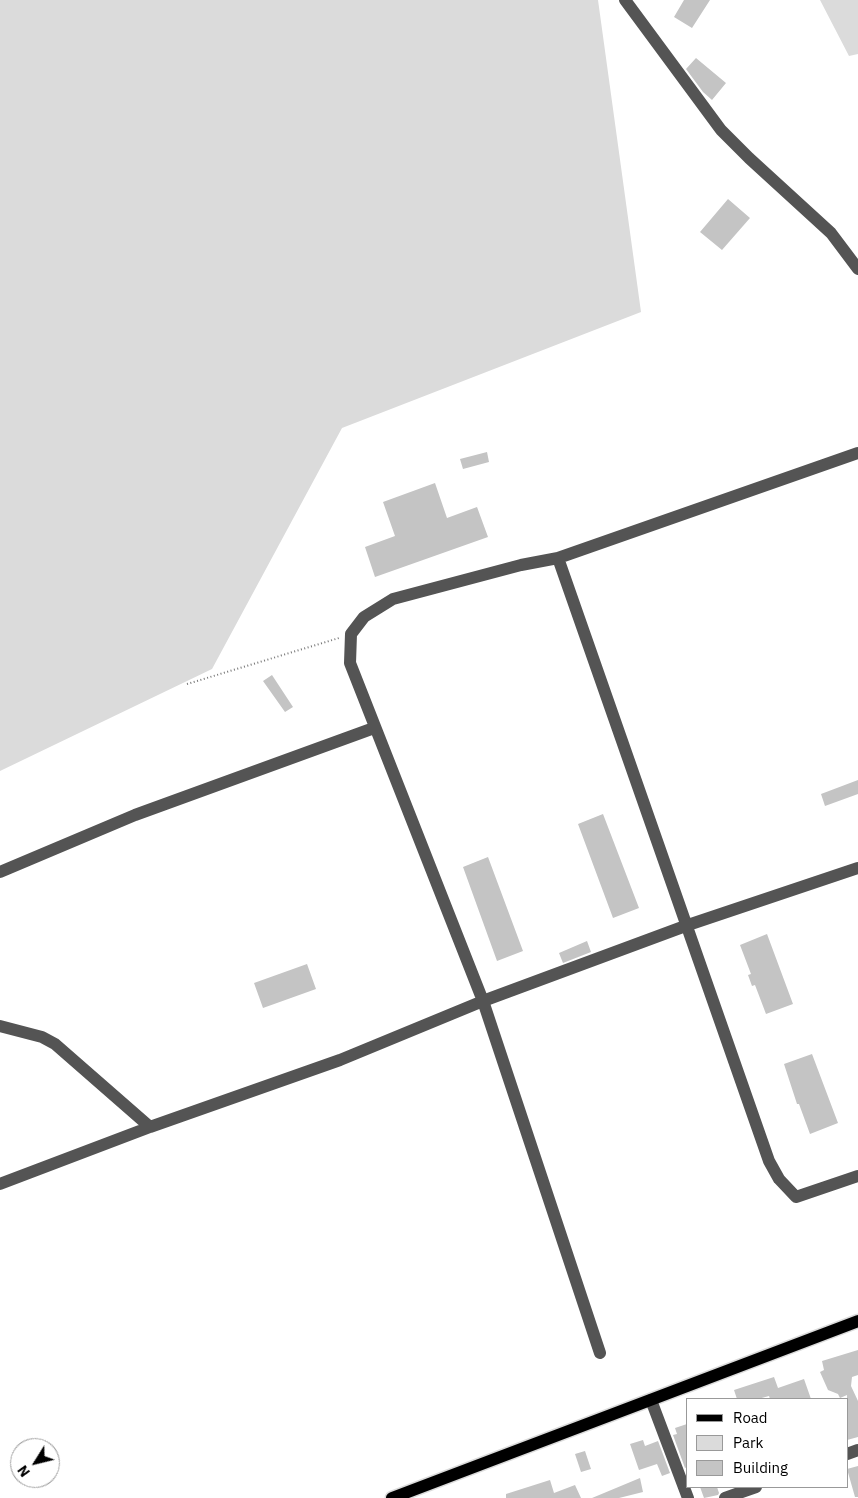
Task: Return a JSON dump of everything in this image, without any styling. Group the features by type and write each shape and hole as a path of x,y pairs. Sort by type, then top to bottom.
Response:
{"main road":[{"path":"392,1498 858,1321"}],"street":[{"path":"625,0 721,130 831,233 858,269"},
{"path":"600,1353 483,1001 350,663 351,634 364,617 393,599 521,565 558,558 858,454"},
{"path":"558,558 769,1161 779,1179 796,1197 858,1176"},
{"path":"0,872 135,815 374,728"},
{"path":"0,1184 150,1127 340,1060 483,1001 688,925 858,868"},
{"path":"0,1026 42,1037 55,1044 150,1127"},
{"path":"651,1400 688,1498"},
{"path":"725,1498 753,1488"}],"path":[{"path":"187,684 351,634"}],"green space":[{"path":"0,0 598,0 641,312 342,428 212,669 0,771"},
{"path":"820,0 858,0 858,54 849,56"}],"building":[{"path":"684,0 710,0 692,28 674,17"},
{"path":"696,58 726,83 712,100 703,92 686,69"},
{"path":"728,199 750,218 722,250 700,232"},
{"path":"487,452 489,462 463,469 460,459"},
{"path":"435,483 447,518 477,507 488,537 375,577 365,547 395,536 383,502"},
{"path":"272,675 293,707 285,712 263,681"},
{"path":"858,780 858,794 825,806 821,794"},
{"path":"603,814 639,908 613,918 578,824"},
{"path":"488,857 523,951 497,961 463,867"},
{"path":"767,934 793,1004 766,1014 755,985 752,986 748,975 751,974 740,945"},
{"path":"587,941 591,952 563,963 559,953"},
{"path":"307,964 316,989 263,1008 254,983"},
{"path":"812,1054 838,1123 810,1134 799,1104 797,1104 784,1064"},
{"path":"858,1350 858,1375 852,1377 851,1386 858,1401 858,1437 848,1440 848,1398 847,1395 840,1398 838,1394 828,1390 820,1372 824,1370 822,1361"},
{"path":"774,1377 778,1388 804,1379 811,1398 770,1398 769,1396 762,1398 737,1398 734,1390"},
{"path":"686,1424 685,1468 673,1435 677,1434 675,1428"},
{"path":"643,1440 645,1446 658,1441 670,1473 662,1476 657,1464 639,1470 630,1444"},
{"path":"585,1451 591,1469 581,1472 575,1454"},
{"path":"858,1466 858,1497 855,1497 848,1469"},
{"path":"640,1478 643,1492 619,1498 592,1498"},
{"path":"550,1480 554,1493 575,1485 581,1498 506,1498 506,1494"},
{"path":"700,1488 717,1488 718,1495 704,1498"}]}
